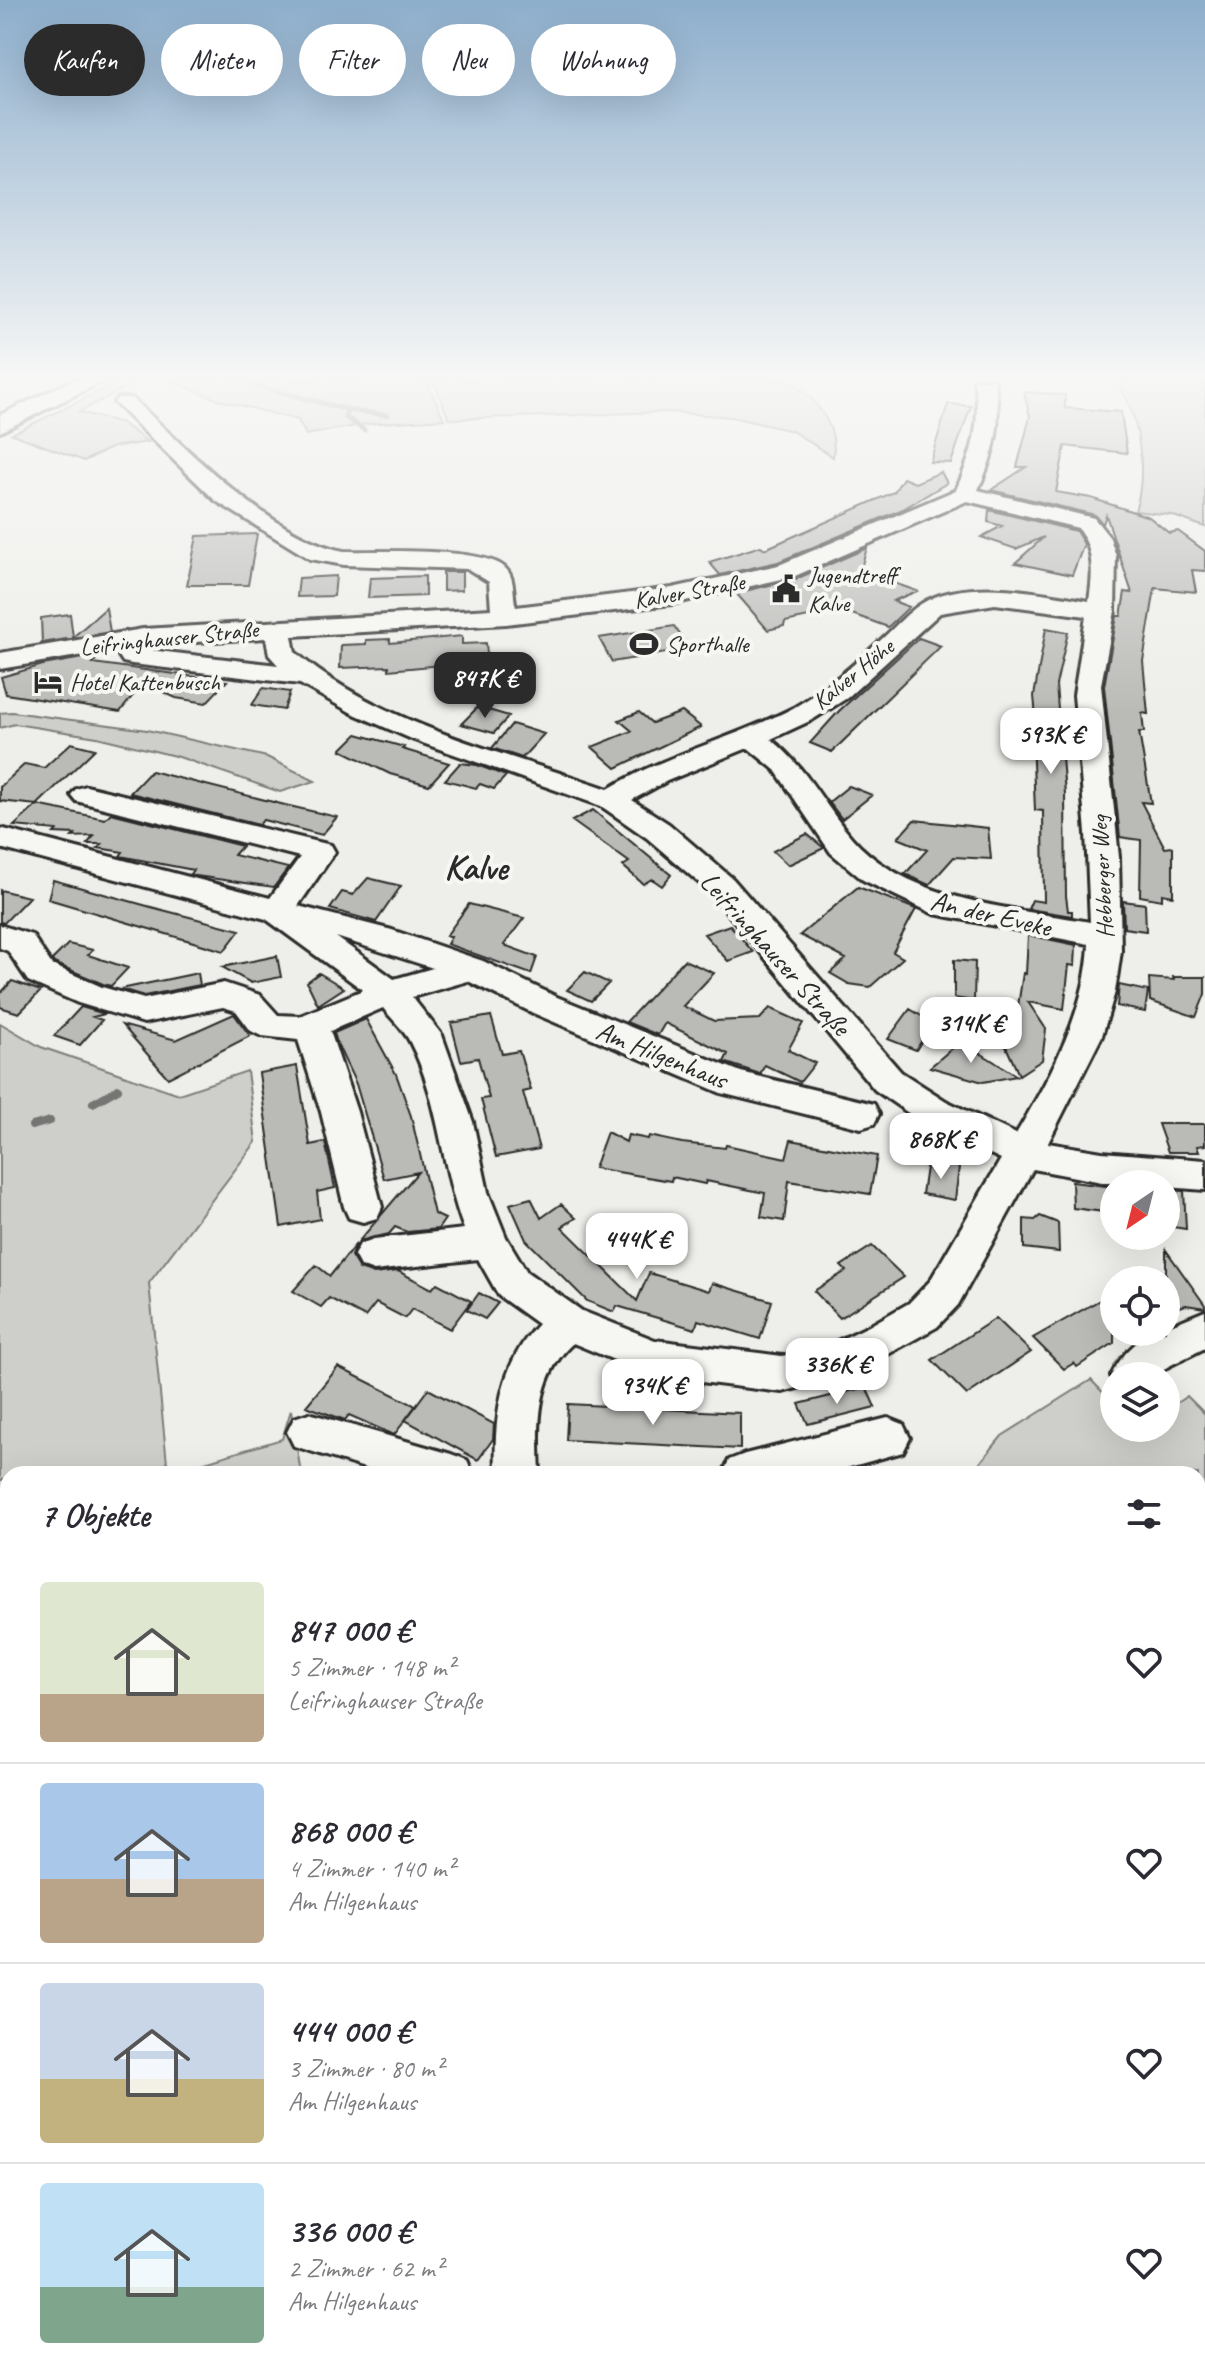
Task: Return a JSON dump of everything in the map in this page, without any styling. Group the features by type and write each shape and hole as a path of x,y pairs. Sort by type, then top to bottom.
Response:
{"street":[{"path":"219,491 319,554 472,562 495,572 501,582 506,616"},
{"name":"Hebberger Weg","path":"965,494 1086,523 1099,538 1105,582 1102,611 1090,652 1087,685 1103,870 1105,952 1091,1019 1022,1153"},
{"name":"Kalver Straße","path":"278,627 506,616 672,596 773,575 819,559 965,494"},
{"name":"Kalver Höhe","path":"611,800 651,775 753,738 836,693 931,608 976,597 1011,597 1102,611"},
{"name":"Leifringhauser Straße","path":"0,661 143,637 278,627 282,655 307,677 424,734 611,800 658,831 722,886 888,1081 933,1111 1022,1153 1102,1167 1205,1175"},
{"name":"Leifringhauser Straße","path":"132,656 307,677"},
{"name":"An der Eveke","path":"753,738 785,764 819,819 842,846 874,873 945,907 1105,936"},
{"path":"86,795 320,852 277,911"},
{"name":"Am Hilgenhaus","path":"0,838 428,952 558,1011 734,1084 861,1114"},
{"name":"Am Hilgenhaus","path":"277,911 389,992 425,1035 455,1122 469,1192 488,1242 513,1284 568,1323 653,1358 782,1374 839,1360 923,1315 944,1293 1022,1153"},
{"path":"0,936 20,943 40,973 90,995 144,1011 224,995 248,1003 263,1022 274,1027 311,1026 351,1005 471,969"},
{"path":"311,1026 339,1112 363,1207"},
{"path":"374,1255 488,1242"},
{"path":"518,1466 516,1425 525,1378 547,1337 568,1323"},
{"path":"1145,1362 1152,1354 1205,1328"},
{"path":"309,1432 424,1466"},
{"path":"777,1466 888,1438"}],"shaded area":[{"path":"1140,491 1205,491 1205,527 1171,515 1135,511"},
{"path":"0,713 147,730 267,757 315,781 280,792 179,757 97,737 15,724 0,728"},
{"path":"0,1023 41,1047 179,1094 247,1071 256,1142 149,1283 167,1466 0,1466"},
{"path":"1091,1380 1100,1389 1100,1442 1180,1442 1180,1401 1187,1396 1205,1414 1205,1466 978,1466 1002,1436"},
{"path":"291,1410 300,1466 191,1466 282,1439"}],"building":[{"path":"934,491 903,509 778,562 720,575 709,562 761,546 765,549 894,492"},
{"path":"995,491 1056,491 1091,498 1149,517 1169,533 1178,531 1205,551 1205,571 1192,570 1196,592 1155,588 1143,661 1148,714 1142,713 1144,732 1139,732 1151,803 1141,802 1165,848 1173,847 1173,896 1162,894 1162,900 1140,896 1141,840 1120,837 1104,686 1117,616 1121,616 1125,592 1132,593 1106,515 1103,524 1095,515"},
{"path":"989,510 1076,531 1084,544 1072,575 1015,563 1044,537 1016,549 981,537 1002,526 988,522"},
{"path":"257,534 248,585 187,585 197,536"},
{"path":"867,548 860,571 917,591 893,601 909,607 888,627 841,610 785,622 784,626 768,630 736,593 796,579"},
{"path":"443,572 462,572 462,590 443,591"},
{"path":"336,576 334,596 297,597 299,578"},
{"path":"425,576 425,596 368,598 370,578"},
{"path":"106,608 110,632 42,643 41,618 70,614 73,637"},
{"name":"Sporthalle","path":"674,626 690,649 612,662 599,638"},
{"path":"1046,628 1068,632 1056,685 1065,794 1066,896 1072,916 1028,909 1032,900 1044,902 1043,811 1035,810 1032,738 1038,738 1034,696"},
{"path":"462,636 462,644 486,643 488,666 463,667 463,663 389,670 389,666 340,668 341,645 366,644 366,640 390,639 390,643"},
{"path":"919,638 941,646 832,752 810,743 839,711"},
{"path":"100,655 93,663 227,681 206,703 176,698 143,683 120,712 6,694 1,677 43,665"},
{"path":"263,688 290,692 284,710 252,705"},
{"path":"478,707 509,716 494,733 461,724"},
{"path":"639,712 652,723 682,712 701,727 616,768 592,747 632,731 619,720"},
{"path":"512,724 544,734 522,758 492,748"},
{"path":"357,734 449,763 429,785 390,774 341,750"},
{"path":"71,743 95,749 37,805 0,801 0,787 25,764 44,768"},
{"path":"460,763 477,765 506,776 494,789 445,780"},
{"path":"151,771 337,817 322,835 263,820 259,825 130,793"},
{"path":"849,786 872,795 842,819 829,802"},
{"path":"37,805 105,819 111,813 242,846 234,855 288,868 274,887 196,876 190,874 193,870 120,856 123,852 98,848 102,844 87,844 94,836 72,837 75,834 14,826"},
{"path":"593,810 671,875 662,886 652,879 643,884 623,866 629,862 572,821"},
{"path":"914,820 988,828 991,859 954,857 929,885 905,874 927,850 898,838"},
{"path":"807,834 824,848 788,865 773,851"},
{"path":"368,878 401,886 376,922 330,909 342,892 353,895"},
{"path":"53,880 240,930 224,951 48,899"},
{"path":"858,887 916,909 893,952 903,958 870,987 849,984 830,973 846,959 800,935"},
{"path":"0,890 29,897 4,923 0,922"},
{"path":"1123,901 1145,904 1146,931 1124,928"},
{"path":"469,904 524,918 504,945 537,957 531,974 447,944 451,937 446,936"},
{"path":"730,925 753,952 728,961 704,934"},
{"path":"1028,935 1076,945 1075,966 1069,965 1064,1009 1028,1002 1046,1029 1042,1060 1019,1075 998,1029 1015,1026 1023,973 1026,974"},
{"path":"68,944 93,950 88,955 128,968 111,986 103,984 54,963 52,960"},
{"path":"277,956 281,977 251,983 222,967"},
{"path":"684,960 714,973 683,1006 714,1021 760,1019 770,1008 803,1023 788,1050 815,1063 800,1082 765,1065 760,1074 724,1062 728,1054 665,1023 658,1035 626,1022"},
{"path":"954,960 975,962 974,1001 954,998"},
{"path":"585,972 609,983 591,1001 567,990"},
{"path":"198,973 200,985 144,996 121,989"},
{"path":"319,973 344,988 318,1005 307,982"},
{"path":"1173,977 1205,977 1205,994 1196,1017 1150,1001 1149,978 1174,980"},
{"path":"12,981 41,991 19,1013 0,1007 0,994"},
{"path":"1119,985 1148,991 1145,1012 1117,1006"},
{"path":"81,1007 105,1014 93,1017 102,1020 80,1045 54,1036"},
{"path":"910,1009 933,1023 916,1050 888,1039"},
{"path":"234,1014 250,1036 168,1078 122,1025 176,1040"},
{"path":"491,1016 502,1054 519,1051 531,1090 523,1092 539,1149 496,1157 481,1099 489,1098 478,1058 461,1061 451,1023"},
{"path":"366,1019 396,1074 411,1116 434,1214 445,1219 438,1229 407,1232 395,1227 389,1234 359,1241 418,1172 384,1179 356,1084 338,1046 334,1033"},
{"path":"961,1041 1017,1076 983,1082 930,1067"},
{"path":"297,1066 310,1145 325,1142 335,1188 317,1192 320,1219 281,1227 259,1073"},
{"path":"1158,1124 1205,1124 1205,1145 1197,1146 1199,1152 1168,1152"},
{"path":"607,1132 626,1142 628,1135 648,1139 649,1136 682,1143 725,1148 726,1145 786,1158 791,1140 877,1156 870,1194 789,1181 784,1221 761,1217 765,1193 706,1181 705,1184 672,1177 671,1181 594,1168"},
{"path":"927,1161 959,1167 955,1200 922,1194"},
{"path":"1072,1182 1100,1185 1100,1211 1073,1208"},
{"path":"1180,1191 1184,1191 1186,1229 1180,1228"},
{"path":"531,1198 541,1218 561,1204 576,1218 562,1227 637,1301 649,1273 709,1291 712,1283 772,1301 760,1339 698,1320 695,1329 617,1306 614,1312 587,1301 526,1240 510,1204"},
{"path":"1040,1216 1058,1223 1059,1252 1024,1248 1024,1219 1035,1220"},
{"path":"356,1244 351,1256 359,1269 374,1274 398,1271 432,1289 437,1283 471,1301 450,1329 412,1309 405,1318 376,1303 365,1317 329,1298 321,1307 293,1291 316,1265 330,1276"},
{"path":"872,1246 904,1277 840,1318 814,1291 846,1271 841,1266"},
{"path":"1166,1250 1177,1266 1166,1266"},
{"path":"1180,1270 1205,1308 1180,1307"},
{"path":"479,1293 498,1303 485,1319 467,1310"},
{"path":"1100,1300 1100,1346 1109,1346 1077,1367 1074,1363 1064,1369 1033,1338"},
{"path":"996,1318 1031,1352 967,1395 932,1360"},
{"path":"338,1367 416,1406 394,1435 349,1415 345,1420 306,1406"},
{"path":"866,1387 875,1407 808,1424 799,1404"},
{"path":"428,1389 494,1424 493,1439 478,1460 405,1420"},
{"path":"568,1404 740,1413 740,1449 566,1440"}],"waterway":[{"path":"93,1103 118,1089"},
{"path":"32,1126 50,1121"}],"place":[{"name":"Jugendtreff Kalve","path":"786,589"},
{"name":"Sporthalle","path":"644,644"},
{"name":"Hotel Kattenbusch","path":"48,682"}],"district":[{"name":"Kalve","path":"476,866"}]}
